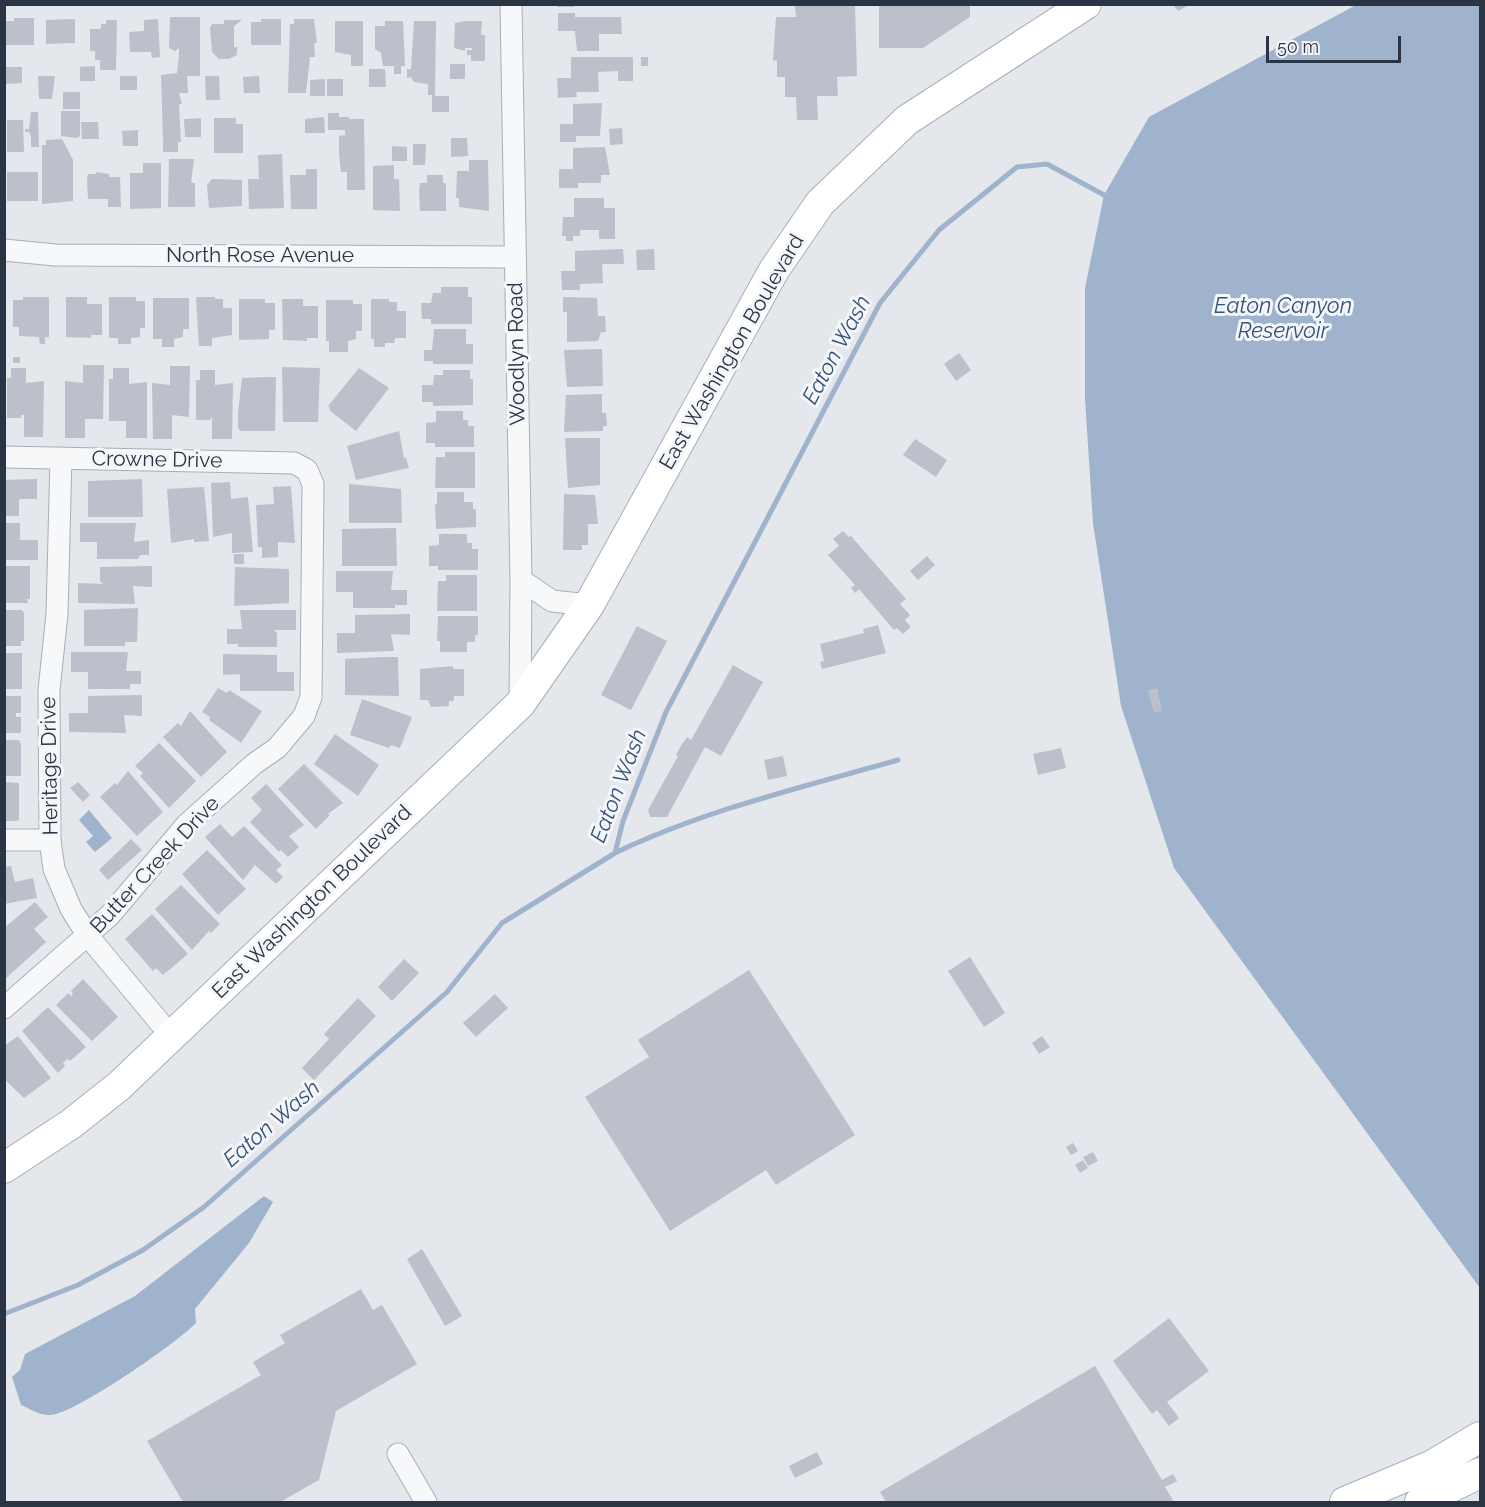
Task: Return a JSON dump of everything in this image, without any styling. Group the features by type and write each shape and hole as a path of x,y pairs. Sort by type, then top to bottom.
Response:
{"main road":[{"name":"East Washington Boulevard","path":"4,1168 71,1124 119,1086 520,704 590,605 774,270 820,203 907,120 1086,4"},
{"path":"1345,1503 1433,1465 1480,1437"},
{"path":"1420,1503 1480,1473"}],"street":[{"name":"Woodlyn Road","path":"512,4 521,580 520,704"},
{"name":"North Rose Avenue","path":"4,250 55,255 515,257"},
{"name":"Crowne Drive","path":"4,456 294,463 308,470"},
{"name":"Heritage Drive","path":"61,459 57,614 49,690 50,840 54,869 71,909 88,936 171,1036"},
{"name":"Butter Creek Drive","path":"4,1008 88,936 146,875 187,824 254,764 277,748 304,716 311,697 313,484 308,470"},
{"path":"521,580 552,601 590,605"},
{"path":"4,840 50,840"},
{"path":"398,1454 426,1503"}],"water":[{"name":"Eaton Canyon Reservoir","path":"1356,5 1480,5 1480,1288 1174,868 1121,706 1093,523 1085,399 1085,288 1104,195 1149,117"},
{"path":"89,810 112,838 95,852 86,842 93,836 79,820"},
{"path":"264,1196 273,1202 249,1243 195,1309 196,1323 185,1333 129,1374 69,1409 46,1415 21,1405 12,1377 20,1370 25,1354 135,1296"}],"building":[{"path":"557,4 574,4 574,7 557,7"},
{"path":"795,4 855,4 857,76 837,77 838,96 817,96 818,120 797,120 796,97 785,97 785,77 777,77 777,60 773,61 776,17 796,17"},
{"path":"879,4 970,4 970,17 923,48 879,48"},
{"path":"1173,5 1189,5 1178,11"},
{"path":"558,13 575,13 575,17 621,17 622,34 599,34 599,51 577,51 575,31 558,31"},
{"path":"170,17 200,17 200,76 187,76 188,93 179,93 182,104 179,104 181,142 178,142 178,152 163,152 161,75 177,73 179,54 179,48 175,51 169,48"},
{"path":"14,18 34,18 34,45 5,45 5,21 14,21"},
{"path":"75,19 75,43 46,44 46,20"},
{"path":"158,19 160,57 152,58 151,52 130,52 129,32 144,31 144,20"},
{"path":"261,19 281,19 281,45 251,45 251,22 261,22"},
{"path":"294,19 314,19 317,43 314,43 315,57 310,57 306,93 288,93 290,24 294,24"},
{"path":"106,20 117,20 116,70 100,70 100,60 95,60 95,51 90,51 90,29 101,29 101,24 106,24"},
{"path":"224,20 242,20 234,26 234,47 237,47 237,55 229,59 219,59 212,52 210,28 212,24 224,24"},
{"path":"335,21 363,21 363,66 351,66 351,55 335,52"},
{"path":"385,21 403,21 405,66 401,66 401,74 394,74 394,66 383,66 381,53 375,49 375,26 385,26"},
{"path":"414,21 436,21 435,96 449,96 449,112 432,112 432,95 428,95 428,84 414,82 411,77 407,78 407,69 411,69"},
{"path":"482,21 481,35 485,35 485,61 471,61 471,55 467,55 467,50 472,50 472,48 465,48 465,51 454,48 455,23"},
{"path":"571,57 633,57 633,81 618,81 618,71 598,72 599,92 576,92 577,97 558,98 557,78 571,78"},
{"path":"641,57 648,57 648,66 641,66"},
{"path":"450,64 465,64 465,79 450,79"},
{"path":"95,66 95,81 80,81 80,67"},
{"path":"5,67 22,67 22,83 5,84"},
{"path":"369,69 385,69 386,87 369,87"},
{"path":"38,76 55,76 52,99 39,99"},
{"path":"120,76 137,76 137,90 120,90"},
{"path":"205,76 219,76 220,100 206,100"},
{"path":"259,76 260,93 244,93 243,77"},
{"path":"325,79 325,96 310,96 310,80"},
{"path":"327,79 343,79 343,96 327,96"},
{"path":"63,92 80,92 80,109 63,109"},
{"path":"602,103 600,136 576,136 576,142 560,142 560,124 573,124 573,104"},
{"path":"61,111 80,111 80,136 77,138 61,136"},
{"path":"31,112 38,112 39,147 31,147 31,136 29,132 25,132 25,129 29,129"},
{"path":"328,113 339,113 339,117 349,117 349,119 364,119 365,190 347,190 347,172 341,172 339,154 339,136 345,135 345,130 328,130"},
{"path":"324,117 325,133 305,133 305,119"},
{"path":"201,118 201,137 185,137 184,119"},
{"path":"214,118 236,118 236,124 243,124 243,153 214,153"},
{"path":"7,120 23,120 24,152 7,152"},
{"path":"81,122 98,122 99,139 82,139"},
{"path":"622,128 623,144 610,145 609,129"},
{"path":"138,130 138,146 123,146 122,131"},
{"path":"451,138 467,138 468,156 451,157"},
{"path":"62,139 73,160 73,201 42,204 42,145 46,145 46,140"},
{"path":"413,144 426,144 425,165 413,165"},
{"path":"392,146 407,147 407,161 392,161"},
{"path":"605,147 610,175 601,175 601,183 578,183 578,188 559,188 559,169 573,169 573,148"},
{"path":"282,154 284,208 249,209 248,179 259,179 258,155"},
{"path":"169,159 194,159 191,183 195,183 195,207 168,207"},
{"path":"469,160 488,160 489,211 459,207 459,198 456,198 457,171 469,171"},
{"path":"143,163 161,163 161,208 130,209 130,173 143,173"},
{"path":"394,165 394,179 399,179 400,211 373,210 373,166"},
{"path":"306,169 317,169 317,209 291,209 290,175 306,175"},
{"path":"7,172 38,172 38,201 7,201"},
{"path":"96,172 109,174 109,177 120,177 121,207 108,207 108,199 88,199 88,174 96,174"},
{"path":"427,175 443,175 443,183 446,183 446,211 420,211 420,183 427,183"},
{"path":"212,179 242,180 242,206 209,208 207,185"},
{"path":"574,198 604,198 604,208 615,208 615,239 599,239 599,230 580,230 580,236 573,236 573,241 566,241 566,236 562,236 563,217 574,217"},
{"path":"623,249 624,264 602,264 603,283 580,284 580,290 562,290 561,271 575,271 575,251"},
{"path":"654,249 655,270 637,270 636,250"},
{"path":"441,287 468,287 468,297 472,297 472,324 431,324 431,319 422,319 421,303 431,303 433,293 441,293"},
{"path":"23,297 49,297 49,337 45,337 45,344 40,344 39,337 19,336 19,327 13,327 13,300 23,300"},
{"path":"66,297 87,297 87,304 102,304 102,335 91,335 91,338 66,337"},
{"path":"109,297 136,297 136,301 145,301 145,328 140,328 140,337 131,338 131,344 118,344 118,338 109,338"},
{"path":"196,297 223,299 223,308 232,308 232,335 212,338 212,346 199,346"},
{"path":"563,297 597,298 598,316 605,316 606,332 601,332 598,341 567,342 567,312 563,312"},
{"path":"153,298 189,298 189,329 183,329 183,337 174,339 174,347 162,347 162,339 153,339"},
{"path":"239,299 265,299 265,303 275,303 275,330 269,330 269,339 239,340"},
{"path":"282,299 303,299 303,306 318,306 318,338 307,338 307,341 283,340"},
{"path":"371,299 389,299 389,302 397,302 397,311 406,311 406,338 395,338 394,343 385,343 385,347 374,347 374,339 371,339"},
{"path":"326,300 353,300 353,304 362,304 362,331 356,331 356,339 348,341 348,352 329,352 329,341 326,341"},
{"path":"434,329 466,329 466,344 473,344 473,364 433,364 433,361 424,361 424,350 432,350"},
{"path":"602,349 603,386 567,387 564,350"},
{"path":"959,353 971,370 956,381 944,364"},
{"path":"13,357 20,357 20,363 13,363"},
{"path":"83,365 104,365 103,419 85,419 85,438 65,438 65,381 83,383"},
{"path":"170,366 190,366 189,417 172,415 172,439 153,439 152,383 170,385"},
{"path":"282,367 320,368 318,422 283,422"},
{"path":"11,368 26,368 26,383 44,381 43,437 24,437 24,415 21,415 21,418 7,418 7,378 11,378"},
{"path":"113,368 129,368 129,384 147,382 147,438 126,438 126,421 109,421 109,379 113,379"},
{"path":"359,368 389,388 356,431 329,410 328,406"},
{"path":"200,370 215,370 215,385 233,383 232,439 212,439 212,417 210,420 196,420 196,380 200,380"},
{"path":"443,370 470,370 470,379 473,379 473,405 433,406 433,402 422,402 422,385 433,385 434,375 443,375"},
{"path":"276,377 275,431 240,431 238,413 242,378"},
{"path":"602,394 602,413 606,413 607,426 603,426 603,431 564,432 566,395"},
{"path":"436,411 463,411 463,420 468,420 468,426 474,426 474,447 435,447 435,443 426,443 426,423 436,422"},
{"path":"399,431 404,458 409,468 356,480 347,446"},
{"path":"565,438 600,438 600,485 568,488"},
{"path":"915,439 947,460 936,477 903,455"},
{"path":"445,452 475,452 475,488 435,488 436,457 445,457"},
{"path":"37,479 37,499 19,499 19,516 4,516 4,480"},
{"path":"142,479 143,517 88,517 88,481"},
{"path":"230,482 231,499 248,497 253,552 232,553 232,533 213,537 211,483"},
{"path":"349,484 401,489 402,523 349,523"},
{"path":"291,486 295,543 278,542 278,557 262,558 262,547 258,547 256,505 274,504 273,487"},
{"path":"204,487 209,541 194,542 194,539 171,543 167,489"},
{"path":"437,492 464,492 464,502 473,502 473,509 476,509 476,527 436,529"},
{"path":"564,494 595,495 598,524 588,524 588,545 582,545 582,550 563,550"},
{"path":"4,523 20,523 20,540 38,540 38,560 4,560"},
{"path":"80,523 136,523 134,542 149,540 149,555 140,555 138,559 97,559 97,542 80,542"},
{"path":"396,528 397,566 342,566 342,529"},
{"path":"843,531 849,537 851,536 906,599 900,604 910,615 905,620 911,627 903,634 897,628 894,630 859,589 855,593 851,588 855,585 828,555 839,546 833,539"},
{"path":"439,534 467,534 467,543 472,543 472,549 478,549 478,570 438,570 438,566 429,566 429,546 439,545"},
{"path":"234,554 244,554 244,564 234,564"},
{"path":"927,556 935,565 918,580 910,571"},
{"path":"4,566 30,566 28,603 4,603"},
{"path":"152,566 152,587 133,586 135,604 78,603 78,583 103,584 100,581 100,567"},
{"path":"235,567 289,569 289,603 234,606"},
{"path":"336,571 393,571 391,590 407,590 407,605 395,605 395,608 353,608 353,592 336,592"},
{"path":"446,575 477,575 477,611 437,611 438,581 446,581"},
{"path":"138,608 137,642 125,642 125,646 84,646 84,610"},
{"path":"4,610 22,610 24,613 24,641 21,641 21,646 4,646"},
{"path":"240,610 296,610 296,630 274,630 277,633 277,647 238,647 238,644 227,644 227,629 242,629"},
{"path":"410,614 410,635 391,634 394,651 337,653 337,633 355,633 355,615"},
{"path":"438,616 478,616 478,635 475,635 475,642 467,642 467,652 440,652 440,641 437,641"},
{"path":"878,625 886,653 822,669 820,662 824,661 820,644 864,633 863,629"},
{"path":"637,626 667,641 631,710 601,695"},
{"path":"71,652 128,652 126,671 141,671 141,684 130,684 130,689 88,689 88,672 71,672"},
{"path":"4,653 22,653 22,689 4,689"},
{"path":"223,654 277,655 277,672 294,672 294,691 240,691 240,674 223,675"},
{"path":"398,657 399,696 345,695 345,659"},
{"path":"733,665 763,682 721,756 705,747 667,817 650,817 648,810 678,756 676,755 682,744 687,737 691,740"},
{"path":"453,666 453,669 464,669 464,696 454,696 454,701 449,701 449,706 431,707 428,700 420,700 420,669"},
{"path":"218,688 227,693 229,690 262,711 241,743 209,720 210,717 202,712"},
{"path":"1157,688 1162,711 1154,713 1148,690"},
{"path":"142,695 142,716 124,715 126,733 69,732 69,713 88,713 88,696"},
{"path":"5,696 21,696 21,713 16,713 16,717 21,717 21,733 4,733"},
{"path":"362,699 412,717 400,748 391,745 389,748 350,735"},
{"path":"190,711 227,752 201,777 163,737 178,723 181,726"},
{"path":"335,734 379,765 358,796 314,764"},
{"path":"4,740 19,740 21,744 21,776 4,776"},
{"path":"159,743 196,781 169,808 140,776 143,773 135,766"},
{"path":"1061,748 1066,768 1038,775 1033,754"},
{"path":"783,756 787,776 768,780 764,760"},
{"path":"304,764 343,803 328,814 330,815 316,829 278,789"},
{"path":"128,771 163,812 137,836 100,797 115,783 117,785"},
{"path":"4,782 19,783 19,820 4,821"},
{"path":"78,782 90,795 83,802 70,788"},
{"path":"266,784 304,825 289,836 299,847 288,857 281,850 279,852 250,822 262,810 251,798"},
{"path":"220,824 232,837 244,826 282,865 276,870 283,877 276,884 255,865 243,880 205,837"},
{"path":"131,839 142,850 108,880 99,870"},
{"path":"207,850 246,889 218,915 182,874"},
{"path":"11,866 15,882 33,878 37,898 4,904 4,867"},
{"path":"181,885 220,924 211,933 209,931 192,950 155,909"},
{"path":"35,902 48,917 34,929 46,942 4,980 4,928"},
{"path":"152,914 188,954 163,975 156,968 153,971 125,939"},
{"path":"970,957 1005,1013 984,1027 948,971"},
{"path":"404,959 419,973 392,1001 378,987"},
{"path":"749,970 855,1135 776,1185 766,1170 670,1231 585,1097 649,1057 638,1040"},
{"path":"83,979 118,1017 92,1041 56,1005 68,993 71,996 73,994 71,991"},
{"path":"495,994 508,1008 476,1037 463,1023"},
{"path":"358,998 376,1016 314,1080 302,1068 329,1039 324,1034"},
{"path":"48,1007 86,1047 70,1061 68,1059 63,1063 65,1066 58,1073 22,1031"},
{"path":"18,1036 51,1078 24,1098 4,1079 4,1046"},
{"path":"1042,1036 1050,1047 1039,1054 1032,1043"},
{"path":"1073,1143 1078,1151 1071,1155 1066,1147"},
{"path":"1093,1152 1098,1161 1088,1166 1083,1157"},
{"path":"1083,1160 1088,1168 1080,1173 1075,1165"},
{"path":"422,1249 462,1316 445,1326 407,1259"},
{"path":"361,1289 373,1310 382,1305 417,1364 336,1411 319,1480 280,1502 183,1502 147,1441 261,1375 253,1362 285,1343 280,1335"},
{"path":"1169,1318 1209,1371 1167,1402 1179,1418 1169,1426 1157,1410 1152,1414 1113,1361"},
{"path":"1095,1366 1162,1480 1173,1474 1177,1481 1165,1487 1174,1502 886,1502 880,1492"},
{"path":"817,1452 823,1464 795,1478 789,1466"}],"waterway":[{"name":"Eaton Wash","path":"4,1314 78,1285 143,1250 204,1207 447,992 502,923 615,853 623,821 666,712 880,303 939,230 1017,167 1047,164 1104,195"},
{"path":"615,853 719,812 898,760"}]}
